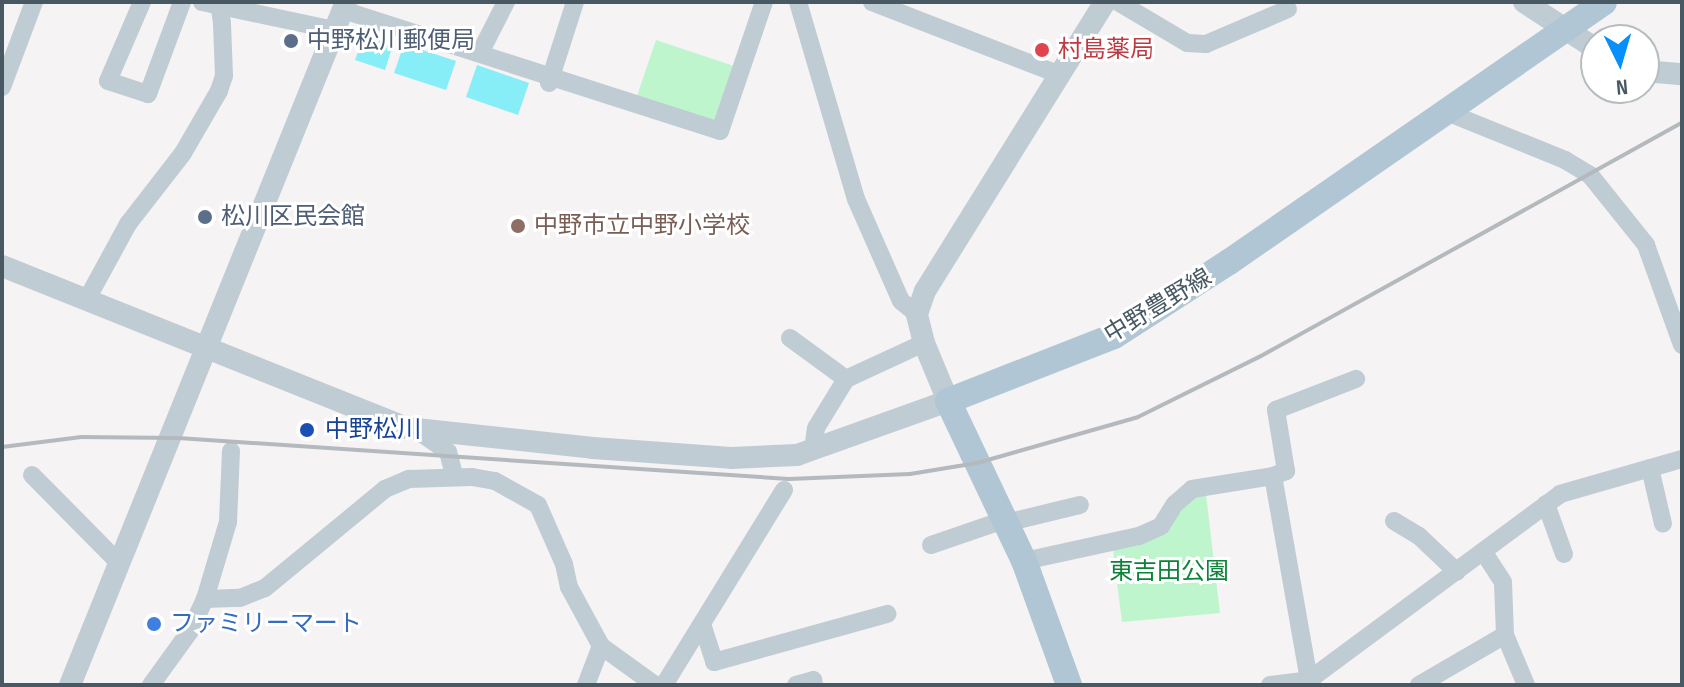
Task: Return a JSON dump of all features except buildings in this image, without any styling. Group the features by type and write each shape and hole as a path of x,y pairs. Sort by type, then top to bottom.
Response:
{"main road":[{"name":"中野豊野線","path":"948,401 1114,336 1229,262 1604,2"},
{"path":"948,401 1024,561 1069,685"}],"street":[{"path":"2,87 34,2"},
{"path":"142,2 108,81 148,94 182,2"},
{"path":"202,2 289,18 341,14 480,53 550,79 720,131 764,2"},
{"path":"480,53 506,2"},
{"path":"550,79 575,2"},
{"path":"798,2 856,199 901,301 917,314"},
{"path":"872,2 1058,74"},
{"path":"2,266 333,401 418,431 731,458 797,455 948,401 924,343 917,314 925,291 1105,2"},
{"path":"1118,2 1187,43 1206,44 1288,9"},
{"path":"1524,2 1580,38"},
{"path":"86,301 128,224 183,153 219,91 224,76 218,5"},
{"path":"70,685 341,14"},
{"path":"1660,72 1682,74"},
{"path":"1444,111 1565,160 1590,175 1646,245 1682,345"},
{"path":"790,338 846,379"},
{"path":"813,449 816,428 846,379 924,343"},
{"path":"1024,561 1139,536 1161,526 1175,504 1192,489 1273,476 1286,471 1276,410 1356,379"},
{"path":"418,431 448,452 454,474"},
{"path":"151,685 190,631 205,599 228,522 231,451"},
{"path":"1270,685 1310,682 1560,494 1682,459"},
{"path":"1650,468 1663,524"},
{"path":"205,599 240,598 265,588 385,489 409,479 454,474 495,481 538,505 564,564 569,587 601,646 655,685"},
{"path":"32,475 118,562"},
{"path":"1273,476 1310,682"},
{"path":"664,685 784,490"},
{"path":"1546,504 1564,554"},
{"path":"931,545 1005,521 1080,505"},
{"path":"1394,521 1419,536 1457,572"},
{"path":"1484,553 1503,582 1505,635 1526,685"},
{"path":"702,624 714,662 887,614"},
{"path":"1419,685 1505,635"},
{"path":"586,685 601,646"},
{"path":"796,685 813,680 814,685"}],"green space":[{"path":"656,40 734,66 715,122 637,96"},
{"name":"東吉田公園","path":"1205,486 1220,613 1122,622 1112,542 1139,536"}],"water":[{"path":"365,32 394,41 385,70 355,60"},
{"path":"404,44 456,61 446,90 394,73"},
{"path":"477,65 529,83 518,115 466,97"}],"railway":[{"path":"2,447 81,437 178,438 789,479 910,474 977,463 1138,417 1261,356 1682,123"}],"place":[{"name":"中野松川郵便局","path":"291,41"},
{"name":"村島薬局","path":"1042,50"},
{"name":"松川区民会館","path":"205,217"},
{"name":"中野市立中野小学校","path":"518,226"},
{"name":"中野松川","path":"307,430"},
{"name":"ファミリーマート","path":"154,624"}]}
